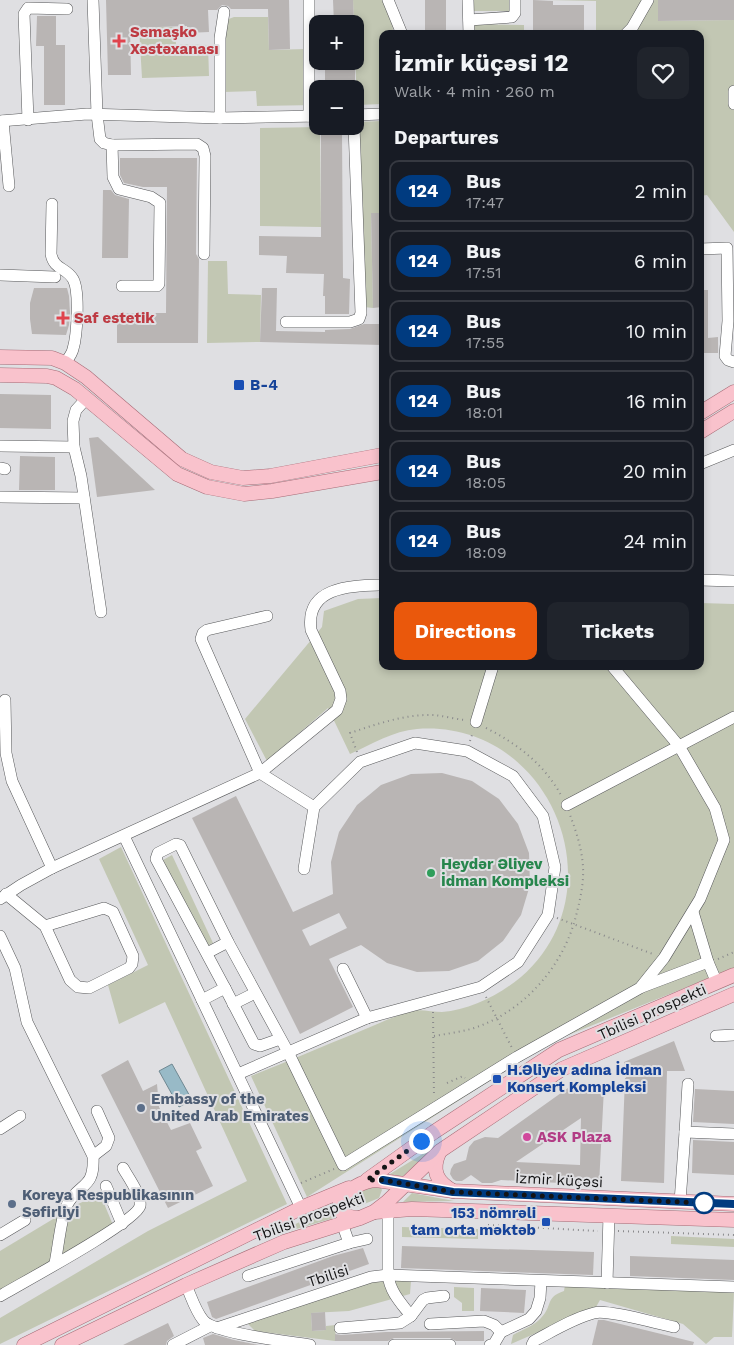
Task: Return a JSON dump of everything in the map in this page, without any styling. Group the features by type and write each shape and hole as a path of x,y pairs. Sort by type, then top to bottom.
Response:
{"main road":[{"path":"0,357 52,358 65,363 86,377 182,460 211,472 243,478 270,476 379,456"},
{"path":"56,378 65,363"},
{"path":"0,375 47,376 56,378 86,399 177,474 207,487 222,491 244,494 272,491 379,473"},
{"path":"704,411 734,392"},
{"path":"704,430 734,411"},
{"name":"Tbilisi prospekti","path":"24,1345 302,1208 361,1183 434,1132 559,1050 734,975"},
{"name":"Tbilisi prospekti","path":"62,1345 186,1285 284,1242 360,1218 388,1206 405,1185 440,1151 562,1069 734,994"},
{"path":"440,1151 435,1170 443,1185 453,1192"},
{"path":"383,1180 387,1182 391,1190 388,1206 412,1209 734,1220"},
{"name":"İzmir küçəsi","path":"361,1183 383,1180 453,1192 734,1204"},
{"path":"360,1218 346,1216 340,1210 342,1198 361,1183"}],"street":[{"path":"93,0 97,114 100,139 104,143 112,144 197,144 203,148 205,156 204,254"},
{"path":"309,0 312,80"},
{"path":"388,0 400,30"},
{"path":"468,0 469,30"},
{"path":"469,20 512,16 515,13 515,0"},
{"path":"630,30 648,0"},
{"path":"28,120 24,14 28,8 67,9"},
{"path":"220,118 220,38 224,12"},
{"path":"734,91 734,104"},
{"path":"9,186 2,121 97,114 220,118 309,116"},
{"path":"364,115 379,114"},
{"path":"286,322 350,322 359,319 362,313 354,135"},
{"path":"112,144 113,177 119,189 152,197 160,203 159,284 157,286 122,286"},
{"path":"52,204 52,262 59,268 67,271 77,287 73,351 65,363"},
{"path":"704,249 731,248 728,282 730,339 725,356 728,360 734,362"},
{"path":"0,274 55,277"},
{"path":"86,399 76,410 74,416 74,447 102,612"},
{"path":"0,446 74,447"},
{"path":"704,462 734,450"},
{"path":"0,498 84,498"},
{"path":"704,580 734,581"},
{"path":"46,926 104,908 113,912 133,956 132,964 129,968 89,988 78,987 70,980 46,926 3,897 52,868 260,773 337,710 341,699 340,691 311,630 312,610 320,597 349,586 379,585"},
{"path":"267,616 207,630 203,633 201,639 260,773 314,807"},
{"path":"476,722 492,670"},
{"path":"615,670 679,746 715,808 729,839 693,912 664,958 640,988"},
{"path":"5,700 6,753 12,781 52,868"},
{"path":"567,805 734,717"},
{"path":"238,1074 367,1018 481,987 518,962 548,915 555,867 543,816 513,776 467,751 415,744 360,762 314,807 304,869"},
{"path":"124,836 302,1208"},
{"path":"280,1039 260,1046 254,1044 156,859 158,853 176,844 180,845 228,942 288,1052 343,1165 517,1057 640,988 708,962"},
{"path":"693,912 708,962 717,983"},
{"path":"0,936 15,968 27,1022 93,1156 94,1168 90,1180 70,1200 65,1208 55,1264"},
{"path":"207,953 228,942"},
{"path":"343,969 367,1018"},
{"path":"202,1000 225,988"},
{"path":"233,1004 255,993"},
{"path":"716,1036 734,1035"},
{"path":"680,1202 688,1084"},
{"path":"93,1156 106,1146 109,1138 97,1112"},
{"path":"0,1129 20,1116"},
{"path":"685,1132 734,1134"},
{"path":"0,1296 122,1224 136,1213 140,1206 139,1197 123,1168"},
{"path":"106,1186 122,1224"},
{"path":"388,1206 388,1275 391,1290 411,1316"},
{"path":"607,1283 609,1215"},
{"path":"0,1235 25,1220"},
{"path":"342,1223 349,1243"},
{"path":"248,1276 349,1243 367,1239"},
{"name":"Tbilisi","path":"173,1345 213,1327 371,1277 388,1275 734,1287"},
{"path":"494,1345 501,1332 529,1319 536,1311 540,1298 541,1281"},
{"path":"186,1285 203,1320 213,1327 310,1345"},
{"path":"340,1328 400,1323 411,1316 423,1300 444,1296"},
{"path":"532,1345 534,1341 581,1317 596,1312 610,1313 674,1327"},
{"path":"430,1324 484,1321 494,1325 501,1332"},
{"path":"394,1345 450,1345"}],"path":[{"path":"360,762 350,733 370,726 405,717 435,715 476,722 505,737 529,755 553,780 567,805 579,844 583,867 581,899 574,924 562,954 548,974 530,994 496,1018 473,1028 434,1036"},
{"path":"467,751 476,722"},
{"path":"548,915 664,958"},
{"path":"708,962 734,952"},
{"path":"481,987 517,1057"},
{"path":"433,1000 434,1110"},
{"path":"447,1083 463,1076"},
{"path":"291,1187 343,1165"}],"green space":[{"path":"353,0 392,0 393,30 379,30 379,104 364,105 364,80 356,80 356,70 364,70 364,15 354,15"},
{"path":"474,0 517,0 517,11 474,11"},
{"path":"548,0 658,0 659,21 734,20 734,232 707,195 704,195 704,30 596,30 596,1"},
{"path":"234,17 268,17 269,50 306,49 309,105 257,106 256,91 224,92 226,20"},
{"path":"474,24 524,25 524,30 474,30"},
{"path":"139,27 175,27 176,44 208,45 209,76 142,78"},
{"path":"379,121 379,213 371,214 373,308 355,306 355,135 364,135 364,122"},
{"path":"309,127 309,135 320,135 321,227 260,226 260,128"},
{"path":"208,261 227,261 228,294 261,295 260,342 207,343"},
{"path":"379,598 379,670 704,670 704,603 734,604 734,968 551,1042 307,1197 251,1076 408,1012 416,1010 453,1011 484,1001 521,977 551,941 566,900 567,858 556,817 535,780 503,751 464,733 417,729 391,735 350,754 328,708 267,761 245,719 322,627 324,611 358,599"},
{"path":"121,847 287,1204 0,1344 0,1318 148,1231 247,1181 165,1002 119,1024 108,985 148,965 99,859"},
{"path":"172,855 213,943 205,947 163,860"},
{"path":"434,1147 401,1178 390,1174"},
{"path":"376,1187 382,1190 379,1198 357,1207 350,1207 348,1205 348,1198 365,1189"},
{"path":"412,1193 454,1201 403,1202"},
{"path":"100,1194 113,1225 0,1290 0,1251 78,1204"},
{"path":"331,1206 334,1218 272,1236"},
{"path":"402,1227 478,1229 478,1239 402,1237"},
{"path":"671,1236 734,1239 734,1247 671,1244"},
{"path":"375,1281 411,1281 410,1294 349,1311 311,1313 312,1331 326,1330 326,1326 336,1325 335,1341 255,1331 247,1323"},
{"path":"565,1285 734,1292 732,1337 714,1337 706,1344 683,1324 600,1300 596,1307 511,1344 513,1335 532,1325 545,1314 554,1296 564,1291"},
{"path":"454,1287 474,1288 474,1311 462,1311 462,1303 454,1297"}],"water":[{"path":"172,1064 192,1100 179,1107 159,1071"}],"building":[{"name":"Semaşko Xəstəxanası","path":"106,0 289,0 290,49 269,50 268,9 231,9 228,6 222,5 217,10 208,10 209,32 187,33 187,26 130,28 131,75 108,75"},
{"path":"333,0 353,0 354,15 334,15"},
{"path":"425,0 446,0 446,30 425,30"},
{"path":"533,0 553,1 553,5 584,5 584,30 533,30"},
{"path":"658,0 734,0 734,20 658,21"},
{"path":"37,16 56,16 56,45 65,45 65,105 44,105 44,46 36,46"},
{"path":"325,70 355,70 355,80 325,80"},
{"path":"321,135 342,135 343,278 350,279 349,314 325,314 325,296 323,296 324,274 286,273 287,256 259,255 259,236 321,237"},
{"path":"120,158 197,158 196,254 199,259 198,343 117,343 117,313 166,313 167,187 143,187 124,183 120,175"},
{"path":"103,190 111,190 115,195 129,199 128,258 102,258"},
{"path":"371,213 379,213 379,307 373,308"},
{"path":"34,288 67,288 70,313 66,335 32,334 30,303"},
{"path":"262,288 277,288 276,331 325,332 325,330 350,329 364,324 379,324 379,345 260,342"},
{"path":"704,290 708,290 708,338 718,337 718,353 704,353"},
{"path":"0,394 51,395 51,429 0,428"},
{"path":"98,437 155,490 97,497 89,438"},
{"path":"20,456 55,457 55,490 19,490"},
{"name":"Heydər Əliyev İdman Kompleksi","path":"442,773 472,781 499,799 518,824 529,853 530,885 521,915 503,941 478,961 449,971 417,972 387,963 361,945 329,959 353,1007 300,1034 192,818 236,796 293,912 333,894 331,862 339,832 357,805 381,785 411,774","holes":["339,913 347,928 310,946 302,930"]},
{"path":"674,1041 685,1071 667,1071 664,1183 621,1181 626,1078 624,1062"},
{"path":"128,1060 143,1091 157,1084 159,1107 171,1130 190,1123 202,1148 196,1151 213,1186 168,1208 101,1075"},
{"name":"ASK Plaza","path":"568,1088 604,1088 599,1185 501,1180 492,1183 482,1183 471,1175 462,1181 453,1179 450,1174 451,1169 454,1164 466,1160 469,1147 474,1141 485,1137 498,1138","holes":["581,1118 580,1165 516,1162"]},
{"path":"695,1089 734,1091 734,1124 693,1122"},
{"path":"693,1140 734,1142 734,1175 692,1173"},
{"path":"402,1246 594,1252 593,1275 401,1268"},
{"path":"363,1248 369,1264 216,1319 212,1317 207,1302 333,1256"},
{"path":"630,1256 734,1260 734,1280 630,1276"},
{"path":"481,1288 526,1290 524,1313 480,1311"},
{"path":"325,1312 326,1330 312,1331 311,1313"},
{"path":"598,1320 694,1342 693,1345 592,1345"},
{"path":"168,1323 174,1336 167,1341 166,1345 123,1345"},
{"path":"484,1331 484,1341 456,1341 450,1338 394,1338 388,1341 335,1341 335,1334"},
{"path":"213,1334 259,1345 205,1345 203,1338"}],"bus line":[{"name":"124","path":"383,1180 453,1192 734,1204"}],"place":[{"name":"Semaşko Xəstəxanası","path":"119,41"},
{"name":"Saf estetik","path":"63,318"},
{"name":"B-4","path":"239,385"},
{"name":"Heydər Əliyev İdman Kompleksi","path":"431,873"},
{"name":"H.Əliyev adına İdman Konsert Kompleksi","path":"497,1079"},
{"name":"Embassy of the United Arab Emirates","path":"141,1108"},
{"name":"ASK Plaza","path":"527,1137"},
{"name":"Koreya Respublikasının Səfirliyi","path":"12,1204"},
{"name":"153 nömrəli tam orta məktəb","path":"546,1222"}],"route":[{"path":"421,1141 367,1180 383,1180 453,1192 704,1203"}]}
